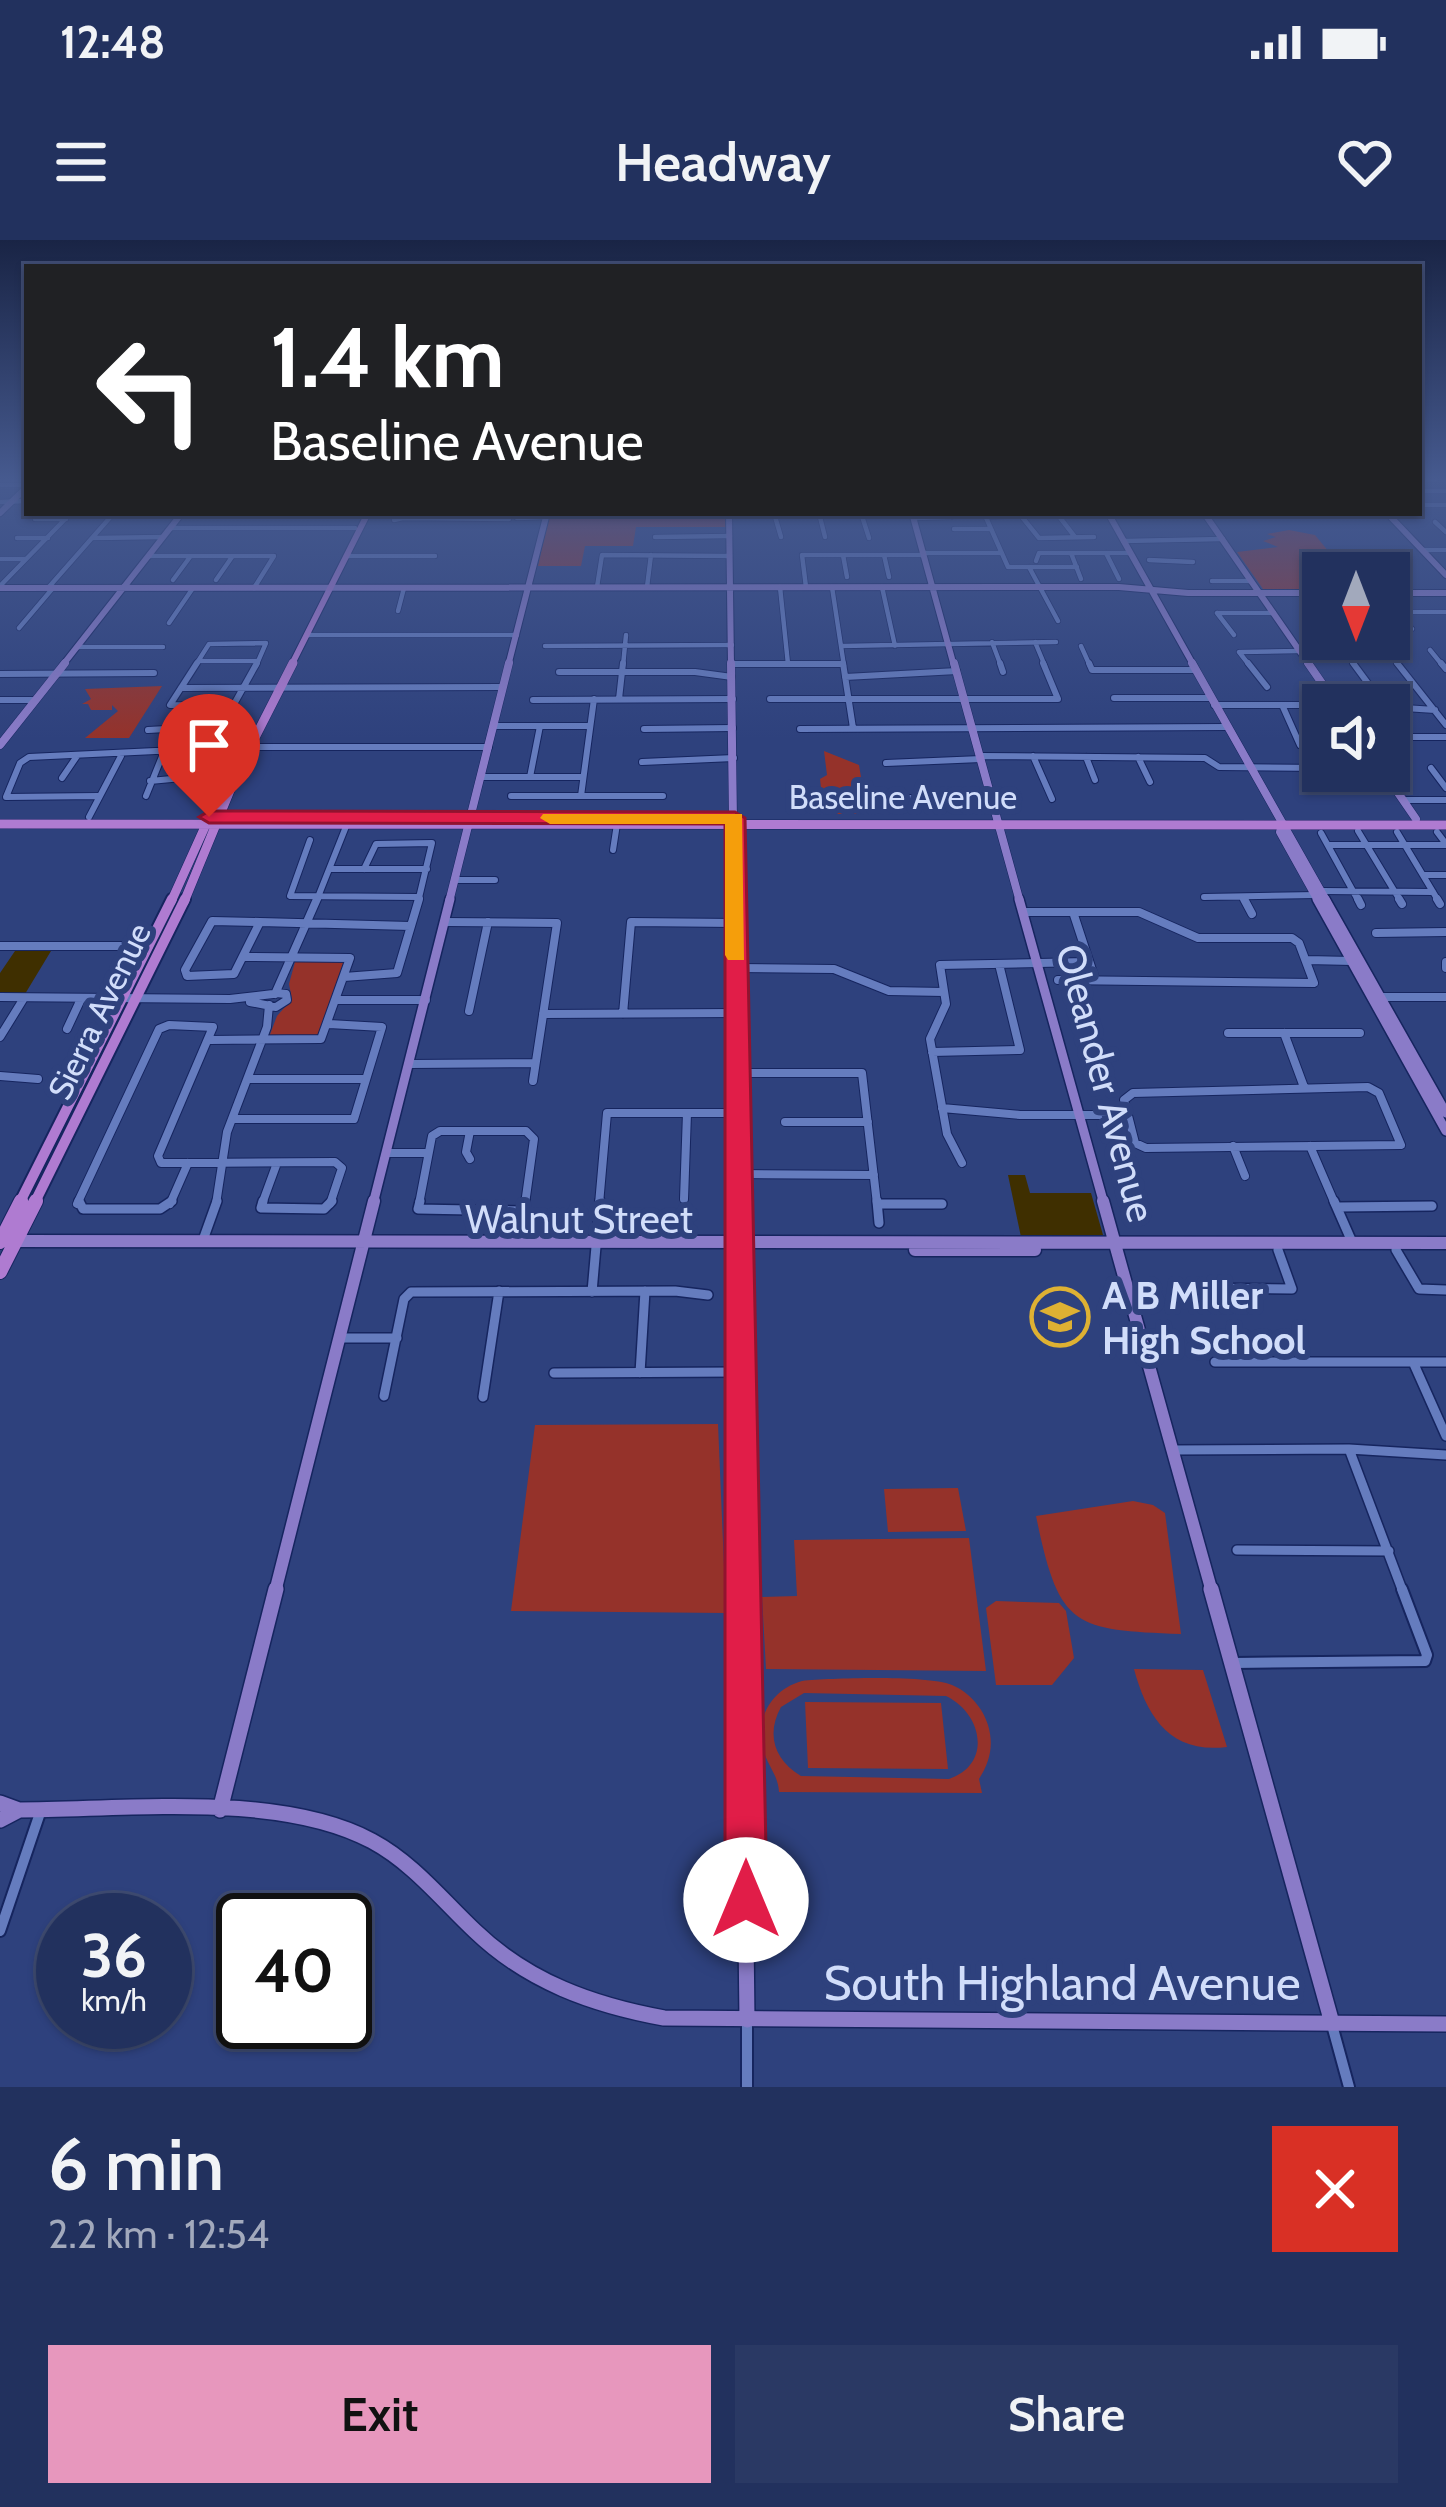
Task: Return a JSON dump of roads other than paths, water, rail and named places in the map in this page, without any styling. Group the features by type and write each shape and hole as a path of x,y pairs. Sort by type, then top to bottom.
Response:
{"main road":[{"name":"Sierra Avenue","path":"276,687 307,635 337,566"},
{"name":"Sierra Avenue","path":"0,1272 5,1244 131,999 245,747 340,566"},
{"name":"Baseline Avenue","path":"0,821 89,817 347,824 735,821"},
{"name":"Baseline Avenue","path":"1280,822 1416,819 1443,826"},
{"name":"Baseline Avenue","path":"0,821 1443,826"},
{"name":"Sierra Avenue","path":"131,999 151,946 214,821"}],"street":[{"path":"19,628 68,566"},
{"path":"0,746 141,566"},
{"path":"173,580 183,566"},
{"path":"216,580 225,566"},
{"path":"254,588 268,566"},
{"path":"220,1810 534,566"},
{"path":"598,587 601,566"},
{"path":"647,587 650,566"},
{"path":"730,566 747,2087"},
{"path":"803,566 806,587"},
{"path":"845,566 847,577"},
{"path":"887,566 889,577"},
{"name":"Oleander Avenue","path":"927,566 1349,2087"},
{"path":"1008,566 1077,567 1081,579"},
{"path":"1113,566 1119,579"},
{"path":"1137,566 1280,822 1280,832 1446,1113"},
{"path":"1242,566 1323,684"},
{"path":"1029,567 1058,621"},
{"path":"1212,580 1251,580"},
{"path":"1,588 1037,586 1302,596"},
{"path":"780,587 788,664"},
{"path":"832,587 853,728"},
{"path":"882,587 896,646"},
{"path":"169,623 193,588"},
{"path":"398,610 404,588"},
{"path":"1410,593 1446,593"},
{"path":"1234,634 1217,613 1274,613"},
{"path":"1410,613 1444,614"},
{"path":"307,635 517,635"},
{"path":"619,699 626,635"},
{"path":"992,642 1003,672"},
{"path":"770,699 1058,699 1036,642"},
{"path":"841,646 1056,642"},
{"path":"149,781 190,779 223,726 244,688 258,661 266,643 209,644 170,706 234,706"},
{"path":"545,646 732,645"},
{"path":"78,647 163,646"},
{"path":"1082,646 1093,670 1195,670"},
{"path":"1446,650 1430,650 1446,669"},
{"path":"1267,687 1239,652 1300,651"},
{"path":"1395,660 1446,725"},
{"path":"198,661 258,661"},
{"path":"732,664 843,664"},
{"path":"845,676 957,671"},
{"path":"559,672 732,677"},
{"path":"0,674 154,673"},
{"path":"182,688 503,687"},
{"path":"1114,698 1302,705"},
{"path":"580,796 594,699"},
{"path":"0,700 36,700"},
{"path":"533,700 733,700"},
{"path":"1282,705 1300,746"},
{"path":"1410,708 1435,710"},
{"path":"148,730 223,726"},
{"path":"494,726 590,726"},
{"path":"530,777 540,726"},
{"path":"644,729 733,728"},
{"path":"800,728 1227,728"},
{"path":"1410,737 1446,737"},
{"path":"98,796 8,800 25,759 211,747 489,747"},
{"path":"146,796 165,749"},
{"path":"62,778 77,756"},
{"path":"89,817 121,756"},
{"path":"886,763 1033,756 1205,758 1216,766 1302,768"},
{"path":"1033,756 1052,799"},
{"path":"642,762 734,758"},
{"path":"1086,758 1096,780"},
{"path":"1138,758 1150,782"},
{"path":"1446,768 1432,768 1446,788"},
{"path":"481,777 583,777"},
{"path":"1397,792 1416,819"},
{"path":"511,796 664,796"},
{"path":"893,798 992,798"},
{"path":"1403,800 1446,800"},
{"path":"267,1027 268,1005 286,978 347,824"},
{"path":"613,850 617,824"},
{"path":"1329,845 1446,845 1443,826"},
{"path":"1358,831 1402,904"},
{"path":"1321,832 1361,905"},
{"path":"1396,832 1441,904"},
{"path":"310,840 290,896 418,897"},
{"path":"344,977 397,973 432,843 376,844 364,869"},
{"path":"330,869 427,869"},
{"path":"1424,875 1446,875"},
{"path":"456,880 495,880"},
{"path":"1204,897 1433,892"},
{"path":"1319,893 1446,1131"},
{"path":"1243,897 1252,914"},
{"path":"1025,912 1146,913 1198,938 1292,938 1307,960 1313,984 1058,980"},
{"path":"1073,912 1086,964 1096,980"},
{"path":"261,921 234,974 187,976 184,970 212,921 261,921 305,926 410,926"},
{"path":"445,922 557,922 533,1081"},
{"path":"469,1011 488,922"},
{"path":"623,1014 631,922 736,923"},
{"path":"1376,933 1446,932"},
{"path":"0,946 151,946"},
{"path":"210,1040 321,1039 350,958 245,957"},
{"path":"1307,960 1351,959"},
{"path":"932,1052 1020,1050 999,964"},
{"path":"962,1163 951,1144 942,1108 930,1034 945,1009 940,965 1086,964"},
{"path":"736,968 840,970 890,991 944,992"},
{"path":"202,1242 219,1196 232,1119 267,1027 286,999 286,978"},
{"path":"0,997 230,999 274,994 286,999"},
{"path":"0,1036 24,997"},
{"path":"1377,997 1446,997"},
{"path":"230,999 268,1005 286,999"},
{"path":"68,1029 81,1000"},
{"path":"336,1000 426,1000"},
{"path":"543,1014 737,1013"},
{"path":"188,1162 170,1205 83,1209 77,1205 159,1029 169,1024 213,1027 158,1156 161,1163 188,1162 335,1162 342,1168 332,1202 324,1210 261,1208 277,1163"},
{"path":"232,1119 354,1119 382,1027 329,1024"},
{"path":"1228,1033 1360,1034"},
{"path":"1283,1033 1304,1088"},
{"path":"410,1064 535,1064"},
{"path":"737,1073 862,1073 879,1223"},
{"path":"0,1076 38,1079"},
{"path":"247,1079 366,1079"},
{"path":"1304,1088 1374,1090 1402,1144 1139,1146 1125,1096 1254,1094 1304,1088"},
{"path":"942,1108 1128,1115"},
{"path":"592,1292 607,1113 738,1113"},
{"path":"684,1199 687,1113"},
{"path":"785,1122 868,1122"},
{"path":"470,1131 470,1159"},
{"path":"519,1242 533,1138 530,1132 435,1133 418,1209 523,1211"},
{"path":"1233,1146 1245,1176"},
{"path":"1310,1146 1353,1243"},
{"path":"387,1153 428,1153"},
{"path":"739,1174 874,1174"},
{"path":"878,1204 942,1204"},
{"path":"1337,1207 1432,1206"},
{"name":"Walnut Street","path":"5,1244 595,1245"},
{"name":"Walnut Street","path":"5,1244 1277,1250 1446,1246"},
{"name":"Walnut Street","path":"1117,1247 1446,1246"},
{"path":"1186,1288 1292,1289 1277,1250"},
{"path":"1396,1250 1419,1289 1446,1290"},
{"path":"384,1396 406,1295 420,1291 644,1291 708,1295"},
{"path":"483,1397 499,1291"},
{"path":"640,1372 644,1291"},
{"path":"340,1337 397,1338"},
{"path":"1215,1362 1446,1362"},
{"path":"1413,1363 1446,1436"},
{"path":"554,1373 741,1372"},
{"path":"1234,1663 1425,1661 1427,1655 1349,1449"},
{"path":"1173,1450 1349,1449 1446,1455"},
{"path":"1237,1550 1389,1551"},
{"name":"South Highland Avenue","path":"0,1803 20,1810 301,1815 354,1832 401,1859 496,1949 550,1985 604,2008 664,2018 1446,2024"},
{"name":"South Highland Avenue","path":"0,1820 20,1810"},
{"path":"0,1931 41,1810"}],"place":[{"name":"A B Miller High School","path":"1060,1317"}]}
